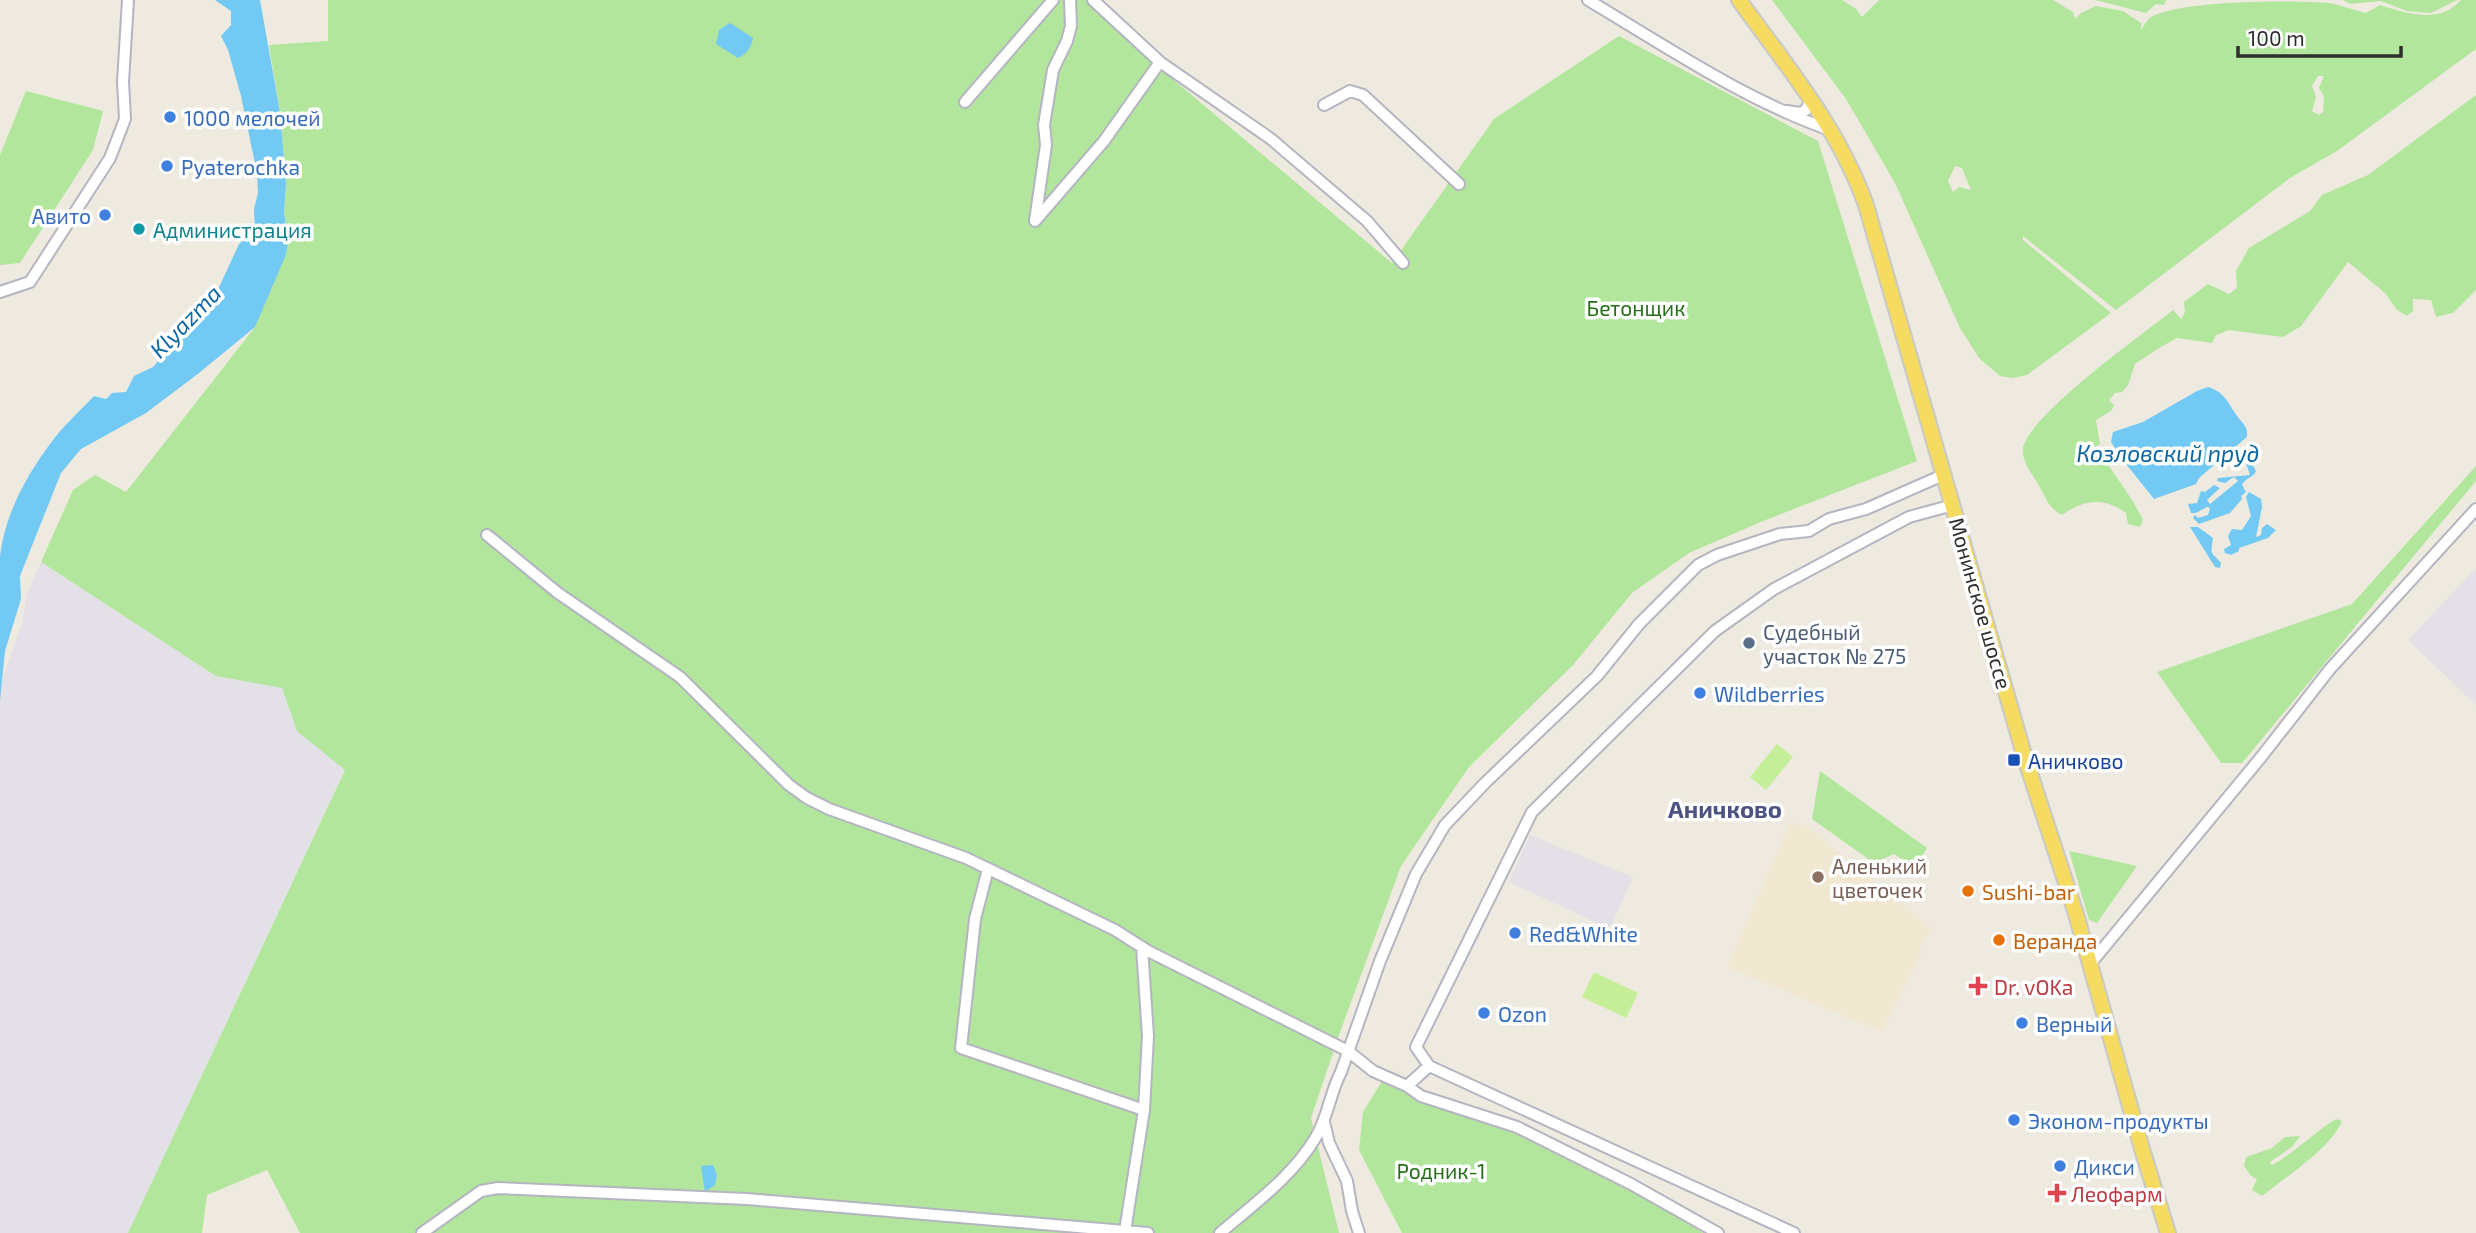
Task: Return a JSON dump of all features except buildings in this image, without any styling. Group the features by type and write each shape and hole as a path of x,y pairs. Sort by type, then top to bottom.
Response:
{"main road":[{"name":"Монинское шоссе","path":"1739,0 1833,131 1855,175 1866,205 2025,758 2091,963 2141,1149 2168,1233"}],"street":[{"path":"0,292 30,282 110,158 125,119 123,82 128,0"},
{"path":"965,102 1053,0"},
{"path":"1070,0 1071,26 1053,70 1044,125 1046,145 1035,221 1104,141 1160,62"},
{"path":"1093,0 1160,62 1271,139 1367,221 1403,263"},
{"path":"1588,0 1779,110 1833,131"},
{"path":"1324,105 1350,92 1363,95 1459,184"},
{"path":"1779,110 1800,113 1806,110 1811,99"},
{"path":"1220,1233 1280,1182 1314,1140 1324,1122 1334,1086 1380,961 1416,874 1445,825 1486,782 1597,676 1639,624 1698,565 1717,555 1780,534 1809,531 1829,519 1866,509 1943,475"},
{"path":"1794,1233 1429,1066 1416,1047 1532,812 1715,631 1774,589 1909,517 1953,505"},
{"path":"2091,963 2262,756 2330,669 2476,509"},
{"path":"487,535 566,599 680,677 789,785 807,798 829,809 966,858 1115,930 1142,947 1348,1051 1373,1071 1407,1086 1420,1096 1517,1128 1631,1184 1718,1233"},
{"path":"988,869 975,919 961,1048 1144,1110"},
{"path":"1125,1231 1144,1110 1148,1036 1142,947"},
{"path":"1407,1086 1429,1066"},
{"path":"1324,1122 1329,1143 1346,1181 1359,1233"},
{"path":"422,1233 481,1191 498,1188 747,1199 1148,1233"}],"shaded area":[{"path":"41,562 216,676 282,688 297,731 345,769 128,1233 0,1233 0,701 2,680 23,620 26,596"},
{"path":"2476,568 2476,705 2408,640"},
{"name":"Аленький цветочек","path":"1790,823 1806,825 1932,929 1920,947 1921,955 1882,1032 1727,967"},
{"path":"1530,835 1633,877 1610,929 1509,882"}],"green space":[{"name":"Бетонщик","path":"328,0 1092,0 1151,61 1392,263 1494,119 1619,36 1818,141 1917,461 1689,553 1632,593 1573,665 1469,767 1401,866 1311,1118 1339,1233 300,1233 267,1170 207,1195 202,1233 128,1233 345,770 297,731 282,688 216,676 41,562 73,490 95,475 126,492 255,327 289,241 284,213 286,184 280,112 269,45 328,41"},
{"path":"1772,0 1842,0 1856,9 1862,17 1879,0 2053,0 2073,12 2075,19 2096,6 2123,11 2141,23 2141,30 2151,17 2166,11 2211,4 2329,3 2366,13 2380,5 2411,14 2433,15 2452,8 2461,0 2476,0 2476,49 2337,151 2290,178 2116,310 2023,236 2023,240 2111,313 2027,375 2013,378 2000,376 1979,358 1960,328 1895,183 1846,99","holes":["2318,76 2324,76 2319,88 2324,96 2323,112 2319,115 2312,111 2316,97 2312,86","1955,166 1962,168 1971,190 1959,187 1953,192 1948,181"]},
{"path":"2095,0 2166,0 2164,5 2156,4 2146,13"},
{"path":"2343,0 2457,0 2431,13 2407,11 2381,1 2350,4"},
{"path":"26,91 103,111 93,150 20,263 0,265 0,155"},
{"path":"2476,95 2476,290 2453,313 2436,317 2431,300 2413,299 2413,311 2407,316 2397,310 2385,293 2348,262 2301,326 2283,337 2229,330 2216,335 2212,343 2177,338 2135,364 2128,385 2109,400 2114,405 2111,411 2096,420 2100,444 2086,454 2091,459 2101,453 2139,511 2143,520 2140,527 2128,524 2126,513 2102,502 2086,503 2062,515 2053,509 2027,466 2023,448 2030,433 2065,396 2173,310 2181,319 2185,312 2184,302 2208,284 2229,294 2237,288 2236,271 2249,248 2310,211 2322,195 2368,175"},
{"path":"2476,466 2476,481 2242,763 2221,763 2157,672 2352,604"},
{"path":"1777,744 1793,757 1766,790 1750,777"},
{"path":"1820,771 1927,848 1915,867 1894,854 1874,863 1812,819"},
{"path":"2069,851 2137,866 2097,923 2089,920"},
{"path":"1594,972 1638,993 1626,1018 1582,997"},
{"name":"Родник-1","path":"1382,1081 1543,1136 1703,1233 1402,1233 1359,1150 1363,1112"},
{"path":"2336,1119 2342,1121 2336,1131 2307,1162 2262,1196 2252,1190 2257,1179 2251,1176 2244,1166 2246,1157 2272,1148 2285,1137 2300,1136 2292,1147 2270,1162 2272,1165"}],"water":[{"path":"215,0 260,0 280,112 286,184 284,213 289,241 285,257 255,327 146,413 81,449 61,473 20,576 21,599 5,651 0,701 0,557 11,512 25,483 55,438 94,396 106,399 112,393 126,392 134,376 153,367 215,296 239,244 255,230 257,173 241,96 228,50 221,36 231,25 231,11"},
{"path":"730,23 753,38 748,50 738,58 716,44 719,30"},
{"name":"Козловский пруд","path":"2208,387 2226,398 2245,425 2247,437 2199,478 2196,484 2154,499 2111,442 2113,432 2143,422"},
{"path":"2247,456 2256,471 2242,485 2246,492 2241,496 2242,499 2230,513 2199,524 2193,518 2195,515 2198,518 2208,515 2210,508 2191,513 2188,504 2197,503 2201,491 2205,492 2214,485 2220,488 2207,500 2210,504 2238,481 2234,477 2225,483 2217,481 2218,478 2250,475 2244,457"},
{"path":"2249,492 2261,499 2256,537 2261,535 2262,528 2267,524 2276,530 2268,538 2239,548 2239,551 2231,555 2225,553 2224,549 2231,545 2228,536 2232,529 2242,530 2251,516 2246,497"},
{"path":"2190,527 2198,527 2213,538 2212,551 2221,563 2220,568 2215,567"},
{"path":"713,1165 717,1175 715,1185 705,1192 701,1166"}],"place":[{"name":"1000 мелочей","path":"170,117"},
{"name":"Pyaterochka","path":"167,166"},
{"name":"Авито","path":"105,215"},
{"name":"Администрация","path":"139,229"},
{"name":"Судебный участок № 275","path":"1749,643"},
{"name":"Wildberries","path":"1700,693"},
{"name":"Аничково","path":"2014,760"},
{"name":"Аленький цветочек","path":"1818,877"},
{"name":"Sushi-bar","path":"1968,891"},
{"name":"Red&White","path":"1515,933"},
{"name":"Веранда","path":"1999,940"},
{"name":"Dr. vOKa","path":"1978,986"},
{"name":"Ozon","path":"1484,1013"},
{"name":"Верный","path":"2022,1023"},
{"name":"Эконом-продукты","path":"2014,1120"},
{"name":"Дикси","path":"2060,1166"},
{"name":"Леофарм","path":"2057,1193"}],"district":[{"name":"Аничково","path":"1725,808"}],"water label":[{"name":"Klyazma","path":"185,321"}]}
